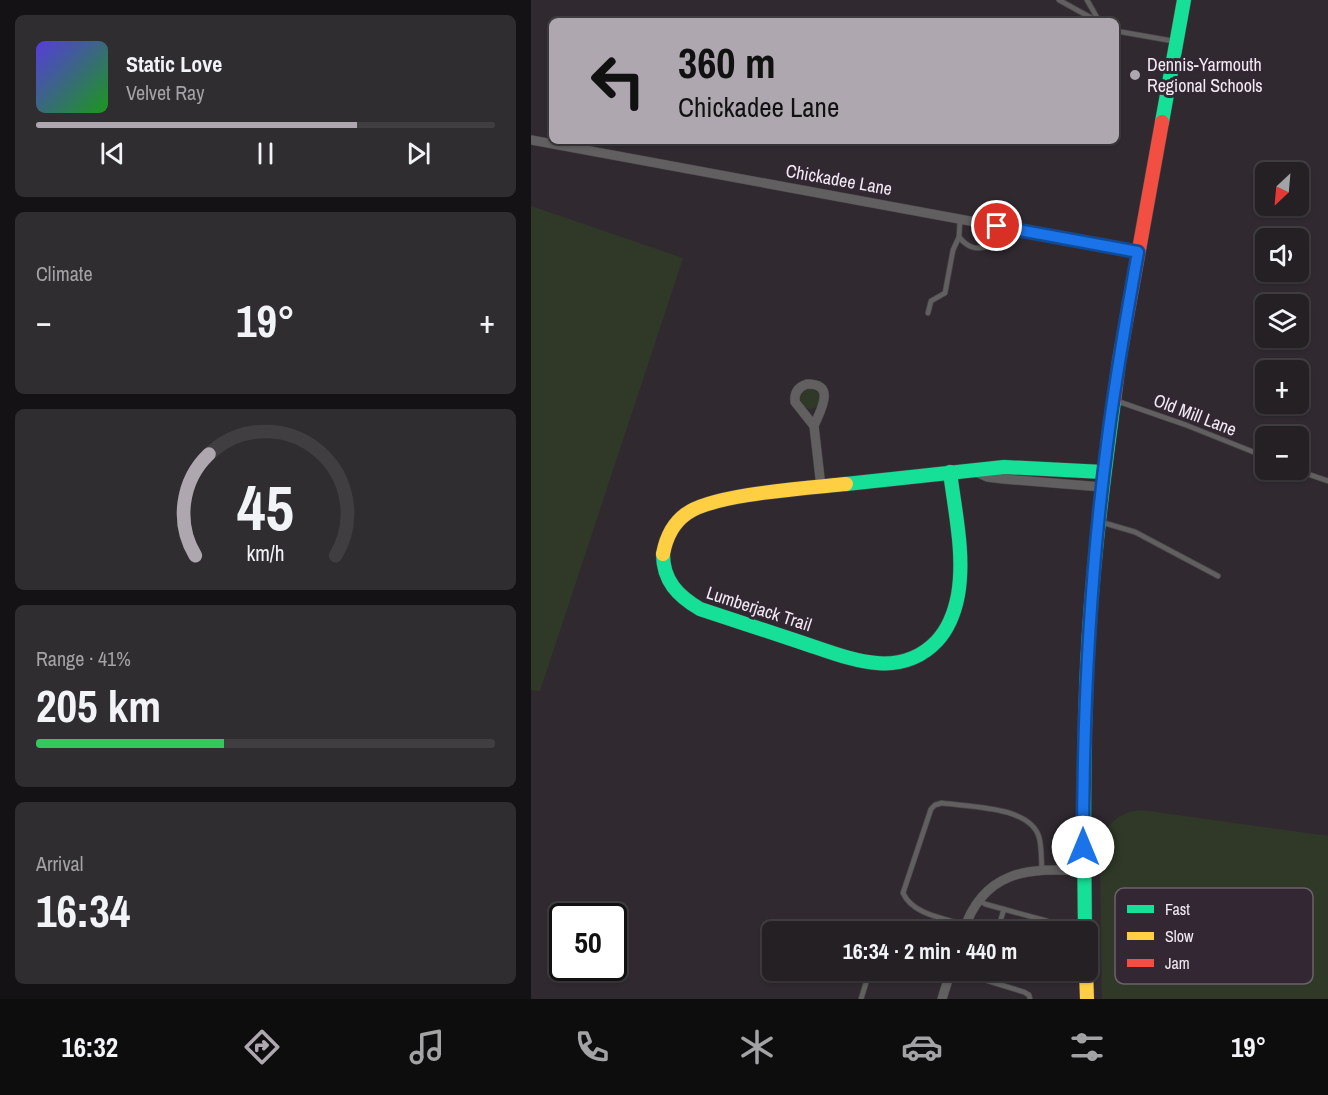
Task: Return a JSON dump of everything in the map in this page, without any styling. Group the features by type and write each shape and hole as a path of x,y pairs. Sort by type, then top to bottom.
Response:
{"main road":[{"path":"1085,921 1083,787 1087,666 1098,522 1113,400 1184,0"},
{"name":"Lumberjack Trail","path":"950,472 959,549 958,598 952,616 932,647 919,657 901,663 881,664 855,659 701,609 682,599 669,582 663,566 664,547 671,530 686,513 702,505 821,487 950,472 972,470 1004,468 1048,476 1104,472"},
{"path":"1086,981 1087,999"}],"street":[{"name":"Chickadee Lane","path":"533,141 549,144"},
{"name":"Chickadee Lane","path":"549,144 1138,252"},
{"path":"815,426 821,487"},
{"name":"Lumberjack Trail","path":"1048,476 1102,487"},
{"path":"968,921 986,890 1003,879 1042,870 1083,871"},
{"path":"942,999 948,981"}],"lane":[{"path":"1059,0 1092,18"},
{"path":"1087,0 1096,18"},
{"path":"1119,31 1176,41"},
{"path":"927,313 931,301 945,293 953,250 959,237 960,219"},
{"path":"959,237 969,247 981,248 993,242 997,226"},
{"name":"Old Mill Lane","path":"1113,400 1187,425 1255,453"},
{"path":"1309,474 1328,481"},
{"path":"1098,522 1135,532 1218,576"},
{"path":"946,921 916,909 907,903 903,893 931,809 935,805 942,803 1012,813 1023,818 1034,828 1039,838 1042,870"},
{"path":"979,900 1047,921"},
{"path":"1000,921 1004,909"},
{"path":"861,999 867,981"},
{"path":"988,981 1024,992 1029,995 1030,999"}],"green space":[{"path":"531,206 683,258 540,691 531,690"},
{"path":"810,389 817,392 820,399 817,406 810,409 803,406 800,399 803,392"},
{"path":"1141,810 1328,836 1328,999 1102,999 1100,844 1106,830 1115,820 1133,811"}],"traffic: fast":[{"path":"1162,122 1184,0"},
{"path":"1085,921 1084,767 1089,635 1097,534 1114,401"},
{"path":"846,484 1004,467 1103,472"},
{"path":"663,554 666,572 673,587 700,609 853,659 889,663 906,661 922,653 937,641 948,625 957,601 960,549 950,472"}],"traffic: slow":[{"path":"663,554 673,527 686,514 699,507 717,501 762,493 846,484"},
{"path":"1086,981 1087,999"}],"traffic: jam":[{"path":"1114,401 1119,361 1162,122"}],"place":[{"name":"Dennis-Yarmouth Regional Schools","path":"1135,75"}],"route":[{"path":"997,226 1138,252 1108,438 1094,570 1086,693 1083,847"}]}
